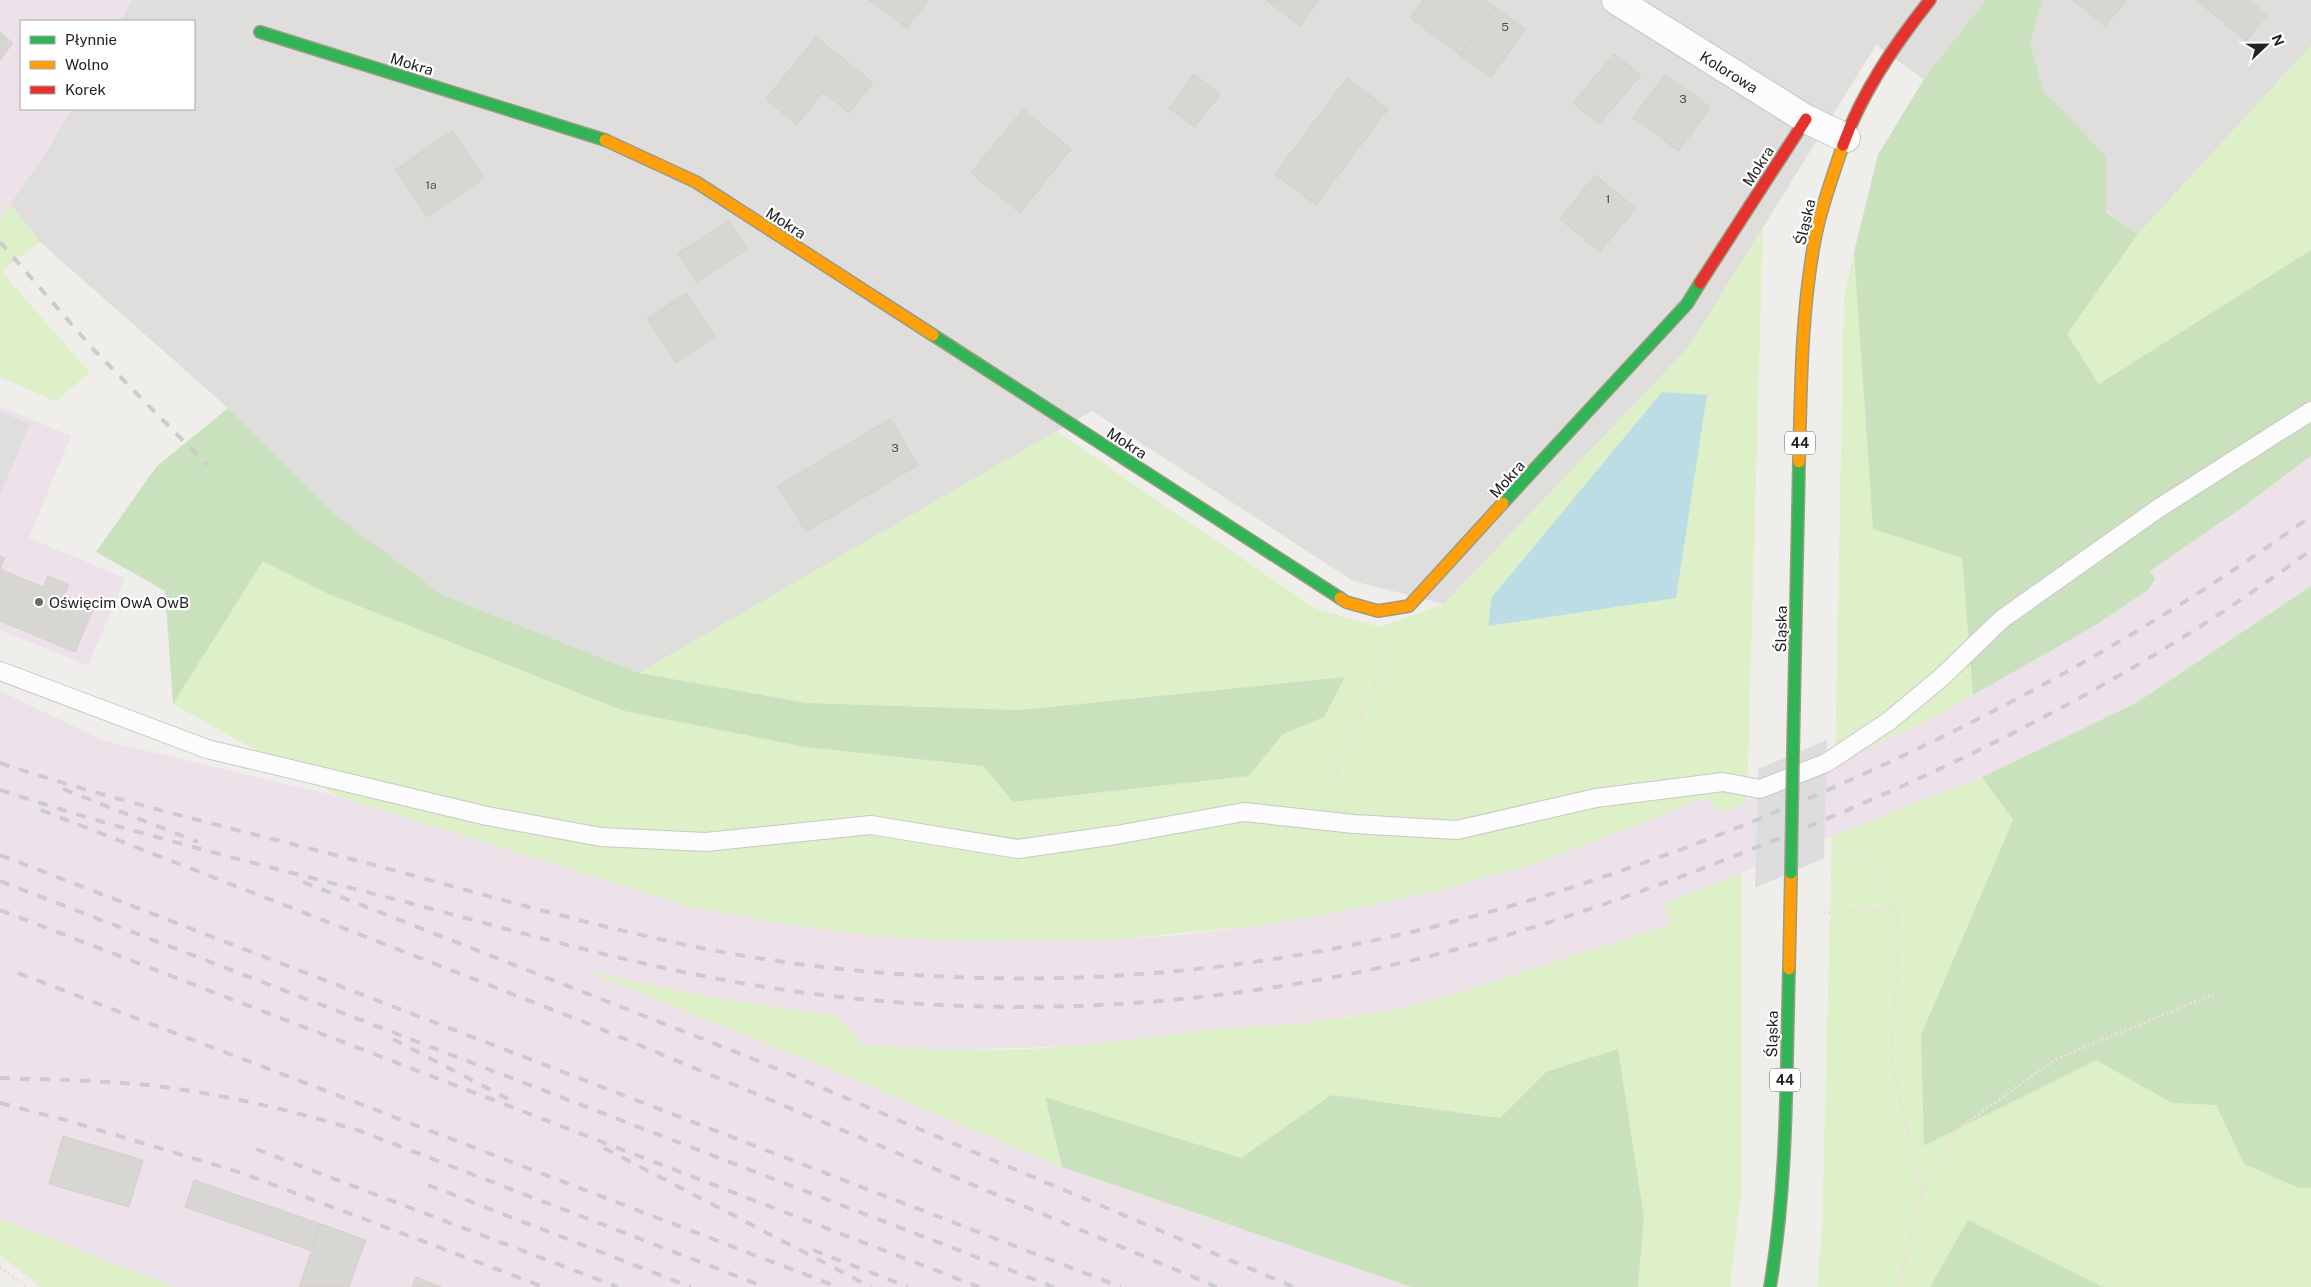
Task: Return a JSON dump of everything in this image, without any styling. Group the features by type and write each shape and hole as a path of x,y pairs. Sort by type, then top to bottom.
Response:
{"street":[{"name":"Kolorowa","path":"1616,0 1806,120 1846,138"},
{"name":"Śląska","path":"1770,1287 1777,1247 1783,1184 1802,338 1814,244 1828,186 1846,138 1874,80 1906,30 1930,0"},
{"name":"Mokra","path":"260,32 602,138 696,182 1346,602 1378,610 1409,606 1687,304 1806,120"}],"lane":[{"path":"0,671 207,749 487,816 601,837 706,842 871,825 1018,849 1116,836 1244,812 1354,824 1458,830 1596,798 1723,782 1760,789 1826,763 1896,715 1944,676 2002,619 2159,508 2311,411"}],"path":[{"path":"1314,792 1331,786 1409,606"},
{"path":"1839,848 1879,874 1897,909 1899,940 1891,1058 1922,1193"},
{"path":"1817,914 1897,909"},
{"path":"1898,1287 1922,1193 1958,1129 2056,1059 2214,994"},
{"path":"0,1267 27,1287"}],"shaded area":[{"path":"0,0 132,0 121,20 20,20 20,110 70,110 49,147 0,219"},
{"path":"132,0 2311,0 2311,46 2138,234 1876,45 1689,347 1444,604 1353,581 1092,411 639,673 443,595 339,518 228,408 40,242 10,204 49,147 70,110 195,110 195,20 121,20"},
{"path":"0,406 71,436 29,538 125,578 88,666 0,630"},
{"path":"0,412 30,424 0,495"},
{"path":"2311,456 2311,586 2136,703 1982,777 1665,903 1671,924 1462,992 1399,1009 1299,1024 1231,1028 1073,1046 939,1050 863,1045 837,1016 713,998 589,971 835,1071 1062,1167 1411,1287 175,1287 0,1219 0,691 105,741 338,796 688,906 778,923 868,935 958,941 1109,940 1182,935 1324,915 1444,889 1559,855 1709,797 1713,807 1725,811 1924,722 2096,625 2150,571 2243,507"}],"green space":[{"path":"1986,0 2042,0 2030,44 2044,92 2106,156 2106,212 2138,234 2067,334 2099,384 2311,250 2311,456 2243,507 2150,571 2155,579 2149,589 2096,625 1973,695 1962,558 1873,529 1854,252 1878,155 1924,79"},
{"path":"2311,46 2311,250 2099,384 2067,334 2138,234"},
{"path":"10,204 40,242 1,271 90,373 55,401 0,377 0,219"},
{"path":"1763,227 1747,802 1725,811 1713,807 1708,797 1537,863 1443,889 1325,915 1255,926 1109,940 958,941 868,935 778,923 688,906 338,796 173,704 263,560 326,593 624,711 805,747 983,766 1013,802 1249,776 1283,734 1324,717 1345,677 1020,710 807,703 639,673 1056,431 1316,609 1380,627 1444,604 1689,347"},
{"path":"1854,252 1873,529 1962,558 1973,695 1924,722 1835,763 1844,299"},
{"path":"228,408 339,518 443,595 639,673 807,703 1020,710 1345,677 1324,717 1283,734 1249,776 1013,802 983,766 805,747 624,711 326,593 263,561 173,704 165,591 96,552 156,467"},
{"path":"2311,586 2311,1188 2299,1188 2244,1164 2216,1105 2172,1103 2096,1060 1924,1146 1921,1035 2013,820 1982,777 2136,703"},
{"path":"1982,777 2013,820 1921,1035 1925,1146 2096,1059 2172,1103 2216,1105 2244,1164 2299,1188 2311,1188 2311,1287 2103,1287 1968,1220 1930,1287 1817,1287 1822,1230 1832,836"},
{"path":"1741,873 1741,1193 1730,1287 1638,1287 1644,1218 1546,1072 1500,1118 1331,1095 1241,1158 1045,1097 1062,1167 835,1071 584,970 713,998 837,1016 863,1045 939,1050 1031,1049 1073,1046 1231,1028 1299,1024 1399,1009 1462,992 1671,924 1664,904"},
{"path":"1618,1049 1644,1218 1638,1287 1411,1287 1062,1167 1045,1097 1241,1158 1331,1095 1500,1118 1546,1072"},
{"path":"0,1219 175,1287 41,1287 0,1255"},
{"path":"1968,1220 2103,1287 1930,1287"}],"water":[{"path":"1662,392 1707,395 1676,598 1488,626 1492,597"}],"pier":[{"path":"1827,740 1824,858 1755,888 1758,769"}],"building":[{"path":"869,0 928,0 907,28"},
{"path":"1266,0 1319,0 1300,26"},
{"path":"1423,0 1484,0 1495,7 1460,55 1410,18"},
{"path":"2073,0 2127,0 2105,26"},
{"path":"2196,0 2249,0 2267,15 2246,41"},
{"path":"1495,7 1525,29 1491,77 1460,55"},
{"path":"0,32 13,43 0,60"},
{"path":"816,37 873,83 849,113 823,92 797,125 766,99"},
{"path":"1614,54 1641,75 1599,124 1573,103"},
{"path":"1194,74 1220,94 1195,127 1169,108"},
{"path":"1665,74 1710,107 1679,151 1633,118"},
{"path":"1347,78 1388,109 1316,205 1275,174"},
{"path":"1023,109 1071,149 1020,213 971,173"},
{"path":"452,131 484,178 427,217 395,170"},
{"path":"1595,175 1636,208 1600,252 1560,219"},
{"path":"729,221 747,250 696,282 678,253"},
{"path":"686,293 715,337 676,363 647,319"},
{"path":"890,419 918,465 806,532 778,486"},
{"path":"0,556 5,558 0,569"},
{"name":"Oświęcim OwA OwB","path":"0,569 43,587 48,576 69,585 64,595 94,608 75,652 0,621"},
{"path":"63,1136 143,1160 129,1207 49,1184"},
{"path":"194,1180 321,1224 312,1251 185,1207"},
{"path":"321,1224 366,1240 349,1287 299,1287"},
{"path":"416,1277 441,1287 412,1287"}],"railway":[{"path":"0,242 94,350 207,465"},
{"path":"0,763 188,818 378,866 586,922 711,950 802,964 924,976 1059,978 1161,972 1262,961 1362,943 1461,920 1559,891 1657,858 1754,821 1900,757 2042,685 2179,605 2246,562 2311,516"},
{"path":"0,790 102,822 258,864 591,951 728,981 849,998 941,1005 1063,1006 1185,999 1306,982 1366,971 1472,945 1608,903 1697,871 1785,836 1923,777 2057,710 2187,635 2250,594 2311,550"},
{"path":"63,789 198,842"},
{"path":"41,810 589,1024 1217,1287"},
{"path":"0,855 1121,1287"},
{"path":"0,881 1054,1287"},
{"path":"303,882 751,1058 1294,1287"},
{"path":"0,910 979,1287"},
{"path":"18,973 838,1287"},
{"path":"393,1039 508,1099"},
{"path":"0,1078 150,1085 243,1101 313,1118 360,1131 765,1287"},
{"path":"0,1103 69,1121 242,1173 544,1287"},
{"path":"604,1148 871,1287"},
{"path":"256,1149 618,1287"},
{"path":"428,1185 691,1287"},
{"path":"813,1250 908,1287"}],"traffic: fast":[{"path":"260,32 605,140"},
{"path":"1503,503 1687,304 1700,283"},
{"path":"933,335 1340,598"},
{"path":"1793,754 1799,462"},
{"path":"1791,873 1793,754"},
{"path":"1770,1287 1776,1248 1783,1168 1789,969"}],"traffic: slow":[{"path":"605,140 696,182 933,335"},
{"path":"1799,462 1802,353 1806,298 1814,244 1820,219 1843,145"},
{"path":"1340,598 1346,602 1378,611 1409,606 1503,503"},
{"path":"1789,969 1791,873"}],"traffic: jam":[{"path":"1843,145 1860,106 1880,69 1930,0"},
{"path":"1700,283 1806,119"}],"place":[{"name":"Oświęcim OwA OwB","path":"39,602"}]}
